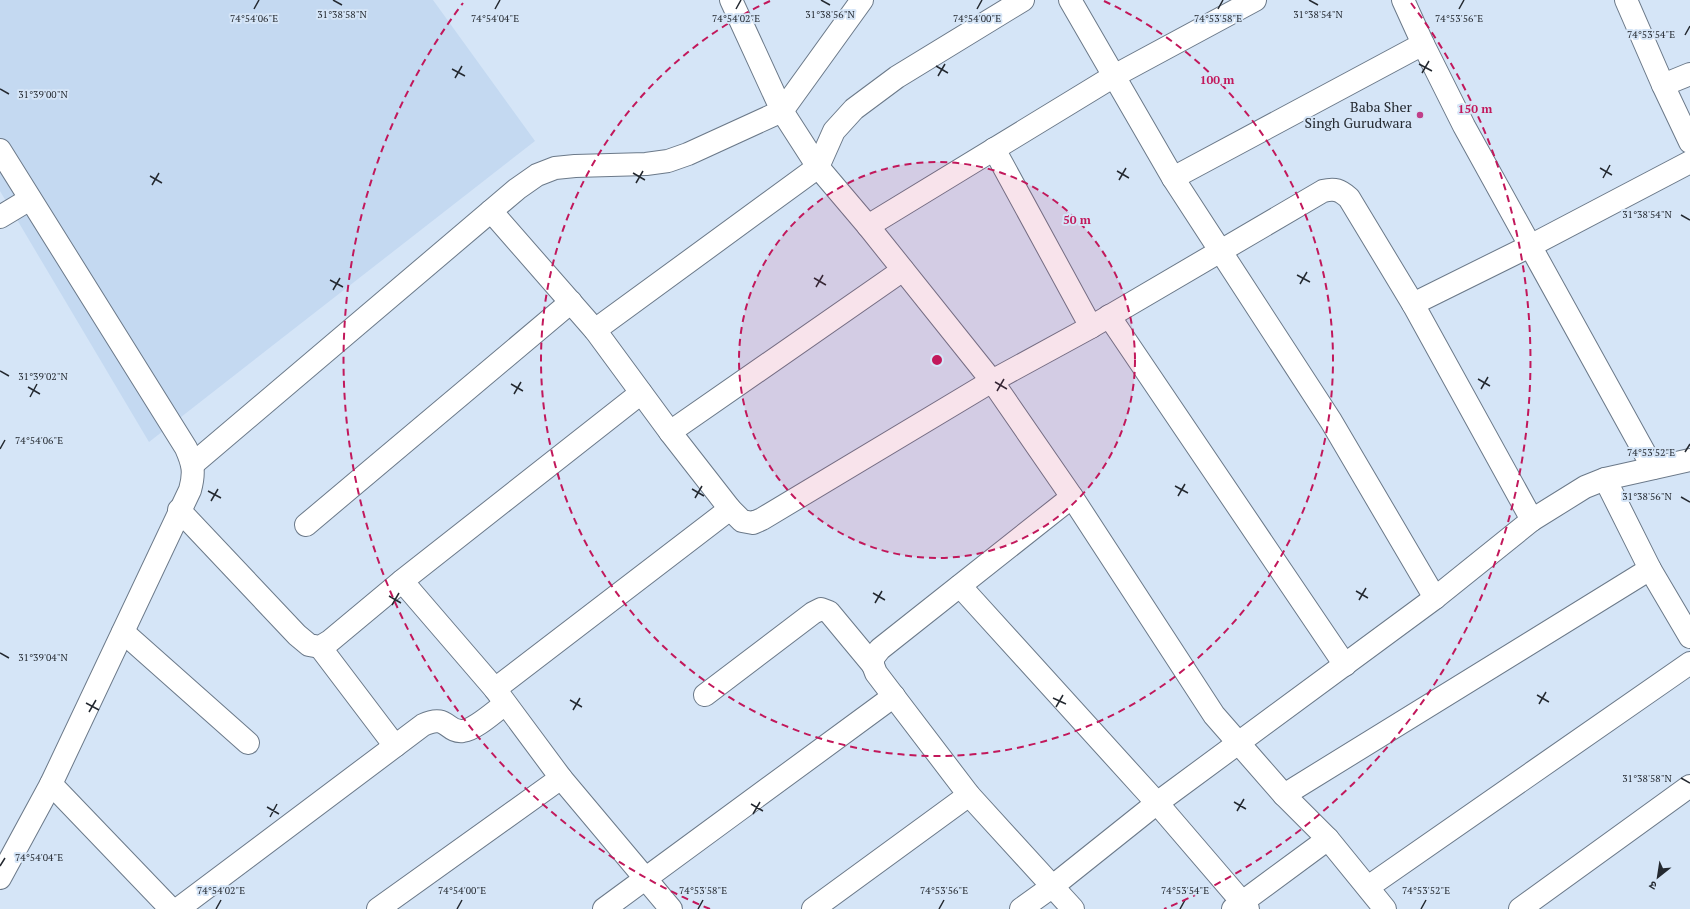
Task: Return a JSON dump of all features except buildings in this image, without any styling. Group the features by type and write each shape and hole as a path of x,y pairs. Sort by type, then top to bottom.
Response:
{"street":[{"path":"731,0 782,111 818,167 868,226 992,381 1072,497 1214,715 1284,795 1328,839 1385,909"},
{"path":"193,464 517,189 537,175 555,168 646,164 668,161 688,154 782,111 862,0"},
{"path":"595,330 818,167 834,131 859,105 897,77 1023,0"},
{"path":"1070,0 1173,178 1331,421 1435,598"},
{"path":"868,226 1114,76 1255,0"},
{"path":"1403,0 1464,126 1652,468"},
{"path":"1626,0 1662,85 1690,142"},
{"path":"1173,178 1423,44"},
{"path":"1662,85 1690,74"},
{"path":"994,149 1091,327"},
{"path":"0,150 186,448 193,464 192,485 51,784 0,878"},
{"path":"1413,304 1530,246 1690,162"},
{"path":"491,211 595,330 670,432 730,509 742,521 753,523 992,381 1091,327 1323,191 1332,188 1342,191 1349,198 1413,304 1532,520"},
{"path":"0,217 30,199"},
{"path":"670,432 903,270"},
{"path":"306,525 570,302"},
{"path":"1109,316 1344,665"},
{"path":"179,510 297,634 309,644 320,646 330,641 402,581 641,393"},
{"path":"1021,909 1053,886 1157,803 1435,598 1532,520 1585,487 1606,479 1690,460"},
{"path":"1606,479 1650,568 1690,637"},
{"path":"873,665 873,658 880,649 1072,497"},
{"path":"178,909 423,725 433,720 440,721 456,730 463,730 473,727 500,696 730,509"},
{"path":"1284,795 1650,568"},
{"path":"402,581 500,696 562,778 671,909"},
{"path":"960,586 1157,803 1241,907 1328,839"},
{"path":"705,695 813,613 821,609 829,612 873,665 876,673 969,795 1073,909"},
{"path":"123,632 248,743"},
{"path":"320,646 395,746"},
{"path":"1368,887 1690,663"},
{"path":"604,909 647,879 894,696"},
{"path":"378,909 562,778"},
{"path":"51,784 171,909"},
{"path":"1520,909 1690,786"},
{"path":"813,909 969,795"}],"shaded area":[{"path":"0,0 433,0 535,141 149,442 0,191"}],"place":[{"name":"Baba Sher Singh Gurudwara","path":"1420,115"}]}
